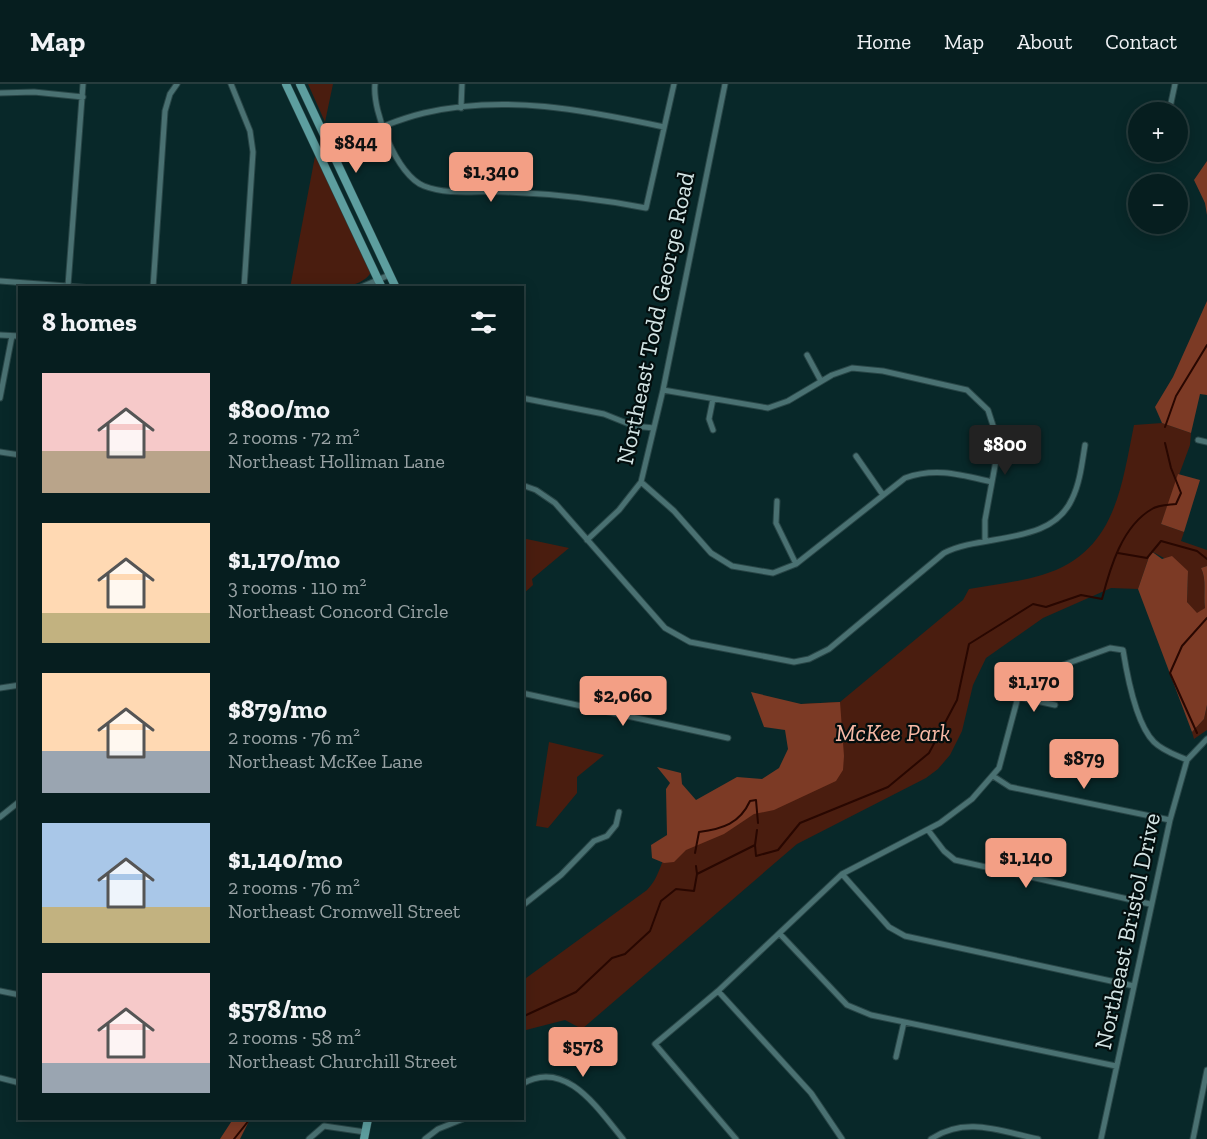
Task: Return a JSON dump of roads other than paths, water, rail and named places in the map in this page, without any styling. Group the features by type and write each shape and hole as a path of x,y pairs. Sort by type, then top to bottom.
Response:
{"main road":[{"path":"286,84 380,284"},
{"path":"300,84 395,286"},
{"path":"365,1136 368,1120"}],"street":[{"path":"0,281 69,286 83,84"},
{"path":"153,286 165,111 170,94 177,84"},
{"path":"231,84 250,131 253,152 244,286"},
{"path":"375,84 375,107 382,127 405,172 422,186 448,192 578,196 646,208 674,84"},
{"path":"461,108 462,84"},
{"name":"Northeast Todd George Road","path":"587,540 619,510 641,482 663,390 724,84"},
{"path":"1171,102 1175,84"},
{"path":"0,93 34,92 82,96"},
{"path":"330,149 382,127 424,113 461,108 515,105 552,106 664,127"},
{"path":"380,284 390,276"},
{"path":"0,335 18,336"},
{"path":"0,398 12,336"},
{"path":"807,355 821,381"},
{"path":"663,390 768,408 788,401 821,381 852,368 883,371 967,390 988,410 999,444 985,519 985,541"},
{"path":"524,398 604,414 634,426 654,428"},
{"path":"713,399 709,420 713,430"},
{"path":"1198,440 1207,442"},
{"path":"524,486 536,490 555,503 665,628 690,642 794,662 809,659 829,649 944,553 961,544 1028,534 1055,520 1066,510 1075,492 1086,445"},
{"path":"0,452 18,455"},
{"path":"856,456 883,495"},
{"path":"641,482 674,512 711,554 732,566 773,573 796,564 905,478 924,471 945,472 992,482"},
{"path":"777,501 776,523 796,564"},
{"path":"736,1139 655,1044 718,991 842,874 928,830 965,804 999,768 1023,684 1037,673 1110,648 1123,650 1133,696 1150,737 1159,746 1187,760"},
{"path":"0,688 18,685"},
{"path":"524,693 728,738"},
{"path":"1018,698 1055,705"},
{"name":"Northeast Bristol Drive","path":"1101,1139 1170,820 1187,760 1207,739"},
{"path":"993,776 1010,787 1170,820"},
{"path":"0,817 18,803"},
{"path":"524,904 561,875 594,841 607,836 616,825 619,812"},
{"path":"928,830 944,851 955,860 1150,904"},
{"path":"842,874 889,927 905,936 1134,986"},
{"path":"780,934 847,1005 871,1015 1116,1066"},
{"path":"0,991 18,995"},
{"path":"718,991 811,1093 842,1139"},
{"path":"896,1057 904,1022"},
{"path":"1193,1139 1207,1070"},
{"path":"524,1083 544,1076 570,1082 623,1139"},
{"path":"0,1078 18,1082"},
{"path":"1199,1108 1207,1110"},
{"path":"425,1139 438,1128 460,1120"},
{"path":"931,1139 945,1130 962,1125 1038,1139"},
{"path":"309,1139 324,1126 365,1136"}],"waterway":[{"path":"1165,427 1176,396 1207,345"},
{"path":"524,1016 576,992 612,958 625,954 650,931 661,901 676,889 694,891 697,874 755,845 756,856 778,850 800,823 888,787 929,753 957,700 969,644 1033,604 1046,607 1081,595 1102,599 1113,561 1133,526 1154,508 1176,504 1181,493 1171,468 1165,443"},
{"path":"1118,553 1147,558 1161,541 1197,551 1207,559"},
{"path":"1197,733 1170,673 1182,646 1207,618"},
{"path":"695,853 699,832 730,824 741,815 750,801 756,800 758,823"},
{"path":"755,845 757,830"},
{"path":"696,866 697,874"},
{"path":"234,1139 249,1120"}],"park label":[{"name":"McKee Park","path":"893,732"}]}
